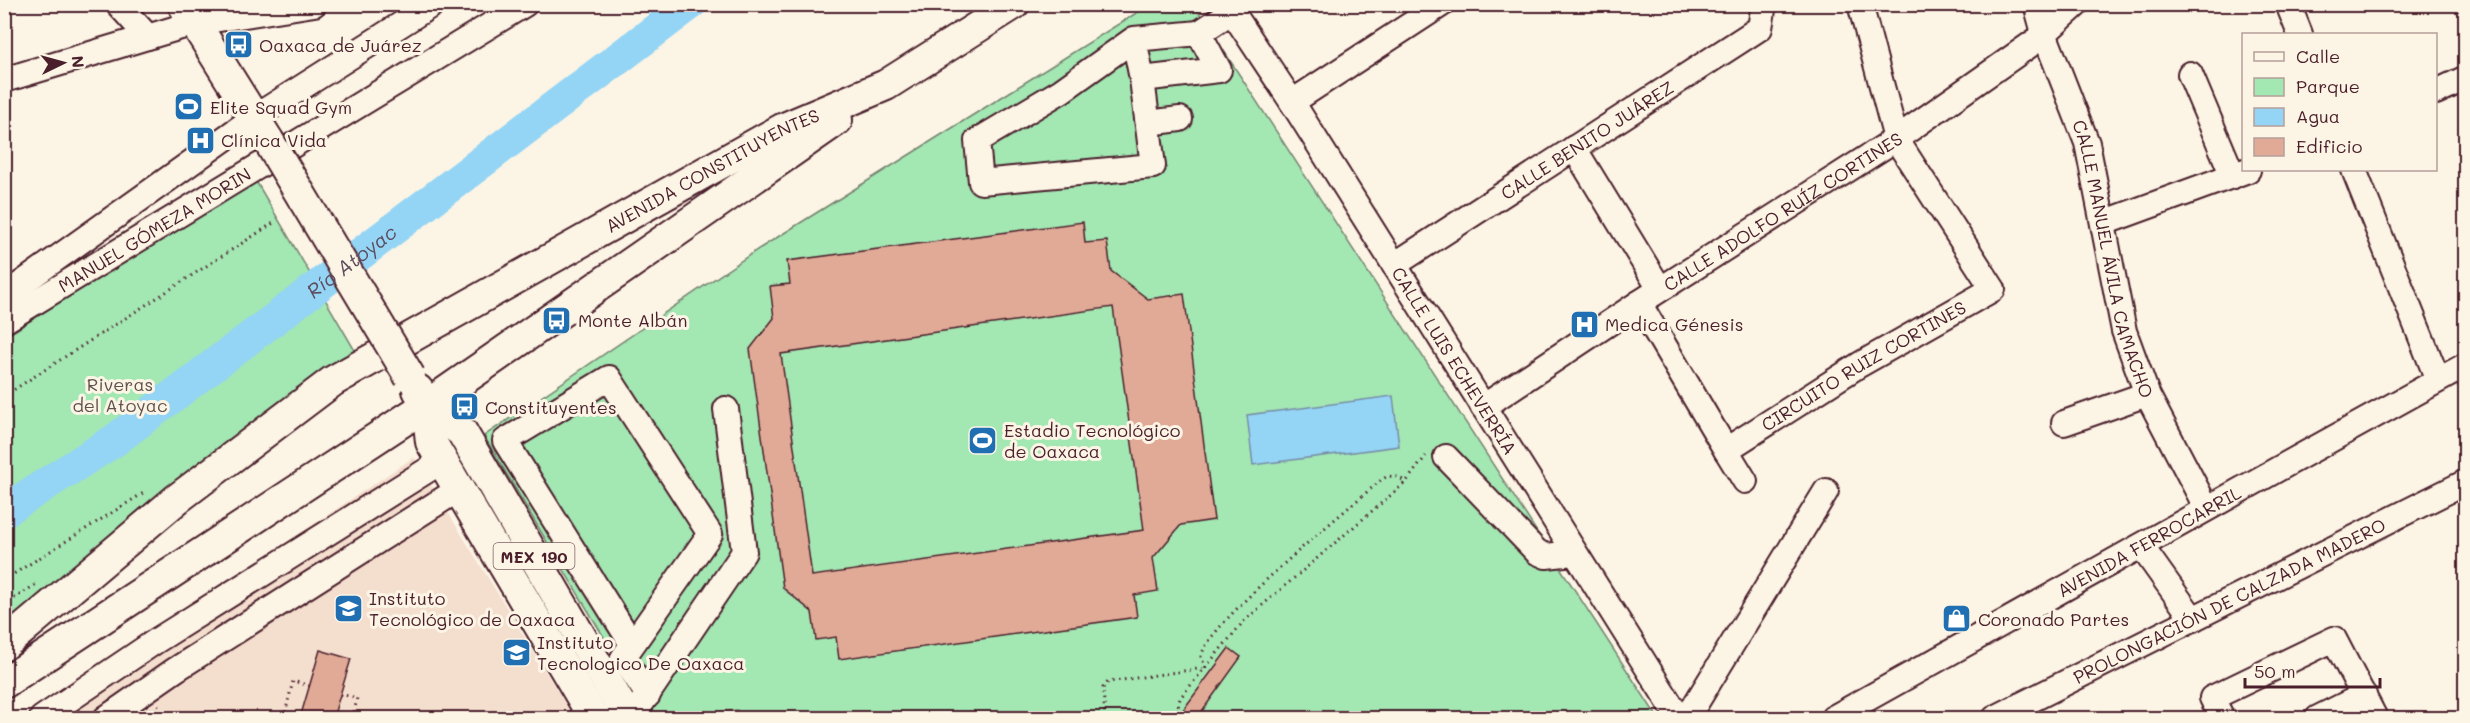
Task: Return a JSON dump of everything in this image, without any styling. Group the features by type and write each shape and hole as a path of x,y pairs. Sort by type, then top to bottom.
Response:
{"main road":[{"name":"AVENIDA CONSTITUYENTES","path":"4,645 177,499 333,381 782,129 886,86 1014,4"},
{"path":"189,14 262,128"},
{"path":"4,682 427,405 886,86"},
{"name":"MEX 190","path":"262,128 427,405 462,432 629,718"},
{"name":"MEX 190","path":"427,405 431,442 594,718"},
{"path":"568,676 594,660"}],"street":[{"path":"118,4 148,37"},
{"path":"10,72 148,37 189,14 314,4"},
{"name":"MANUEL GÓMEZA MORIN","path":"4,321 200,204 302,138 525,4"},
{"path":"1292,102 1442,4"},
{"name":"CALLE BENITO JUÁREZ","path":"1394,265 1760,28 1764,4"},
{"path":"1860,4 1896,139"},
{"name":"CALLE MANUEL ÁVILA CAMACHO","path":"2036,4 2044,33 2087,143 2124,331 2147,393 2206,507"},
{"name":"CALLE ADOLFO RUÍZ CORTINES","path":"1483,407 1660,289 1896,139 2044,33 2077,4"},
{"path":"2288,4 2300,33"},
{"path":"4,296 262,128 426,7"},
{"path":"1134,39 1142,79 1153,166 981,182 977,141 1061,91 1134,39 1199,33 1229,8"},
{"name":"CALLE LUIS ECHEVERRÍA","path":"1229,8 1292,102 1677,717"},
{"path":"1142,79 1219,70 1199,33"},
{"path":"2103,223 2240,172 2190,74"},
{"path":"2437,92 2466,78"},
{"path":"1148,123 1180,119"},
{"name":"CIRCUITO RUIZ CORTINES","path":"1726,450 1859,365 1994,289 1896,139"},
{"path":"1574,148 1660,289"},
{"path":"2354,171 2438,380"},
{"path":"1639,303 1745,481"},
{"name":"AVENIDA FERROCARRIL","path":"1833,718 2141,546 2206,507 2466,365"},
{"path":"632,644 505,441 609,378 710,534 623,658 648,695"},
{"path":"2064,423 2147,393"},
{"path":"629,718 648,695 744,552 726,409"},
{"path":"1446,457 1537,552 1546,556 1574,553"},
{"path":"42,718 156,641 442,461"},
{"name":"PROLONGACIÓN DE CALZADA MADERO","path":"1995,718 2466,482"},
{"path":"106,718 175,670 441,498 459,489"},
{"path":"1677,717 1826,490"},
{"path":"2141,546 2193,619"},
{"path":"2222,718 2212,698 2334,639 2375,718"},
{"path":"156,641 175,670"},
{"path":"2318,718 2364,695"}],"path":[{"path":"4,396 275,222"},
{"path":"1176,718 1180,698 1244,621 1406,482 1431,449 1439,449 1446,457"},
{"path":"1206,668 1201,657 1205,645 1251,594 1381,480 1388,476 1397,477 1406,482"},
{"path":"1105,718 1103,688 1108,682 1206,668"},
{"path":"284,718 293,681 310,686"},
{"path":"340,694 357,698 353,718"}],"shaded area":[{"name":"Instituto Tecnológico de Oaxaca","path":"414,457 574,718 24,718"}],"green space":[{"name":"Instituto Tecnológico de Oaxaca","path":"1149,5 1194,5 1658,718 739,718 737,710 652,718 484,436 757,250"},
{"name":"Riveras del Atoyac","path":"253,176 357,354 5,632 5,337"}],"water":[{"path":"1393,396 1399,446 1253,465 1247,415"}],"building":[{"path":"1083,222 1085,243 1107,241 1111,271 1148,299 1184,294 1214,520 1181,525 1153,558 1158,591 1134,595 1137,617 839,659 836,637 816,640 812,612 783,588 750,349 774,318 770,286 790,284 787,261","holes":["1113,307 1144,530 812,576 781,354"]},
{"path":"1229,648 1241,657 1197,718 1177,718"},
{"path":"320,650 351,659 333,718 300,718"}],"waterway":[{"name":"Río Atoyac","path":"4,511 115,440 690,4"}],"place":[{"name":"Oaxaca de Juárez","path":"238,45"},
{"name":"Elite Squad Gym","path":"189,107"},
{"name":"Clínica Vida","path":"200,140"},
{"name":"Monte Albán","path":"557,320"},
{"name":"Medica Génesis","path":"1584,324"},
{"name":"Constituyentes","path":"464,407"},
{"name":"Estadio Tecnológico de Oaxaca","path":"983,440"},
{"name":"Instituto Tecnológico de Oaxaca","path":"348,608"},
{"name":"Coronado Partes","path":"1957,619"},
{"name":"Instituto Tecnologico De Oaxaca","path":"516,652"}]}
